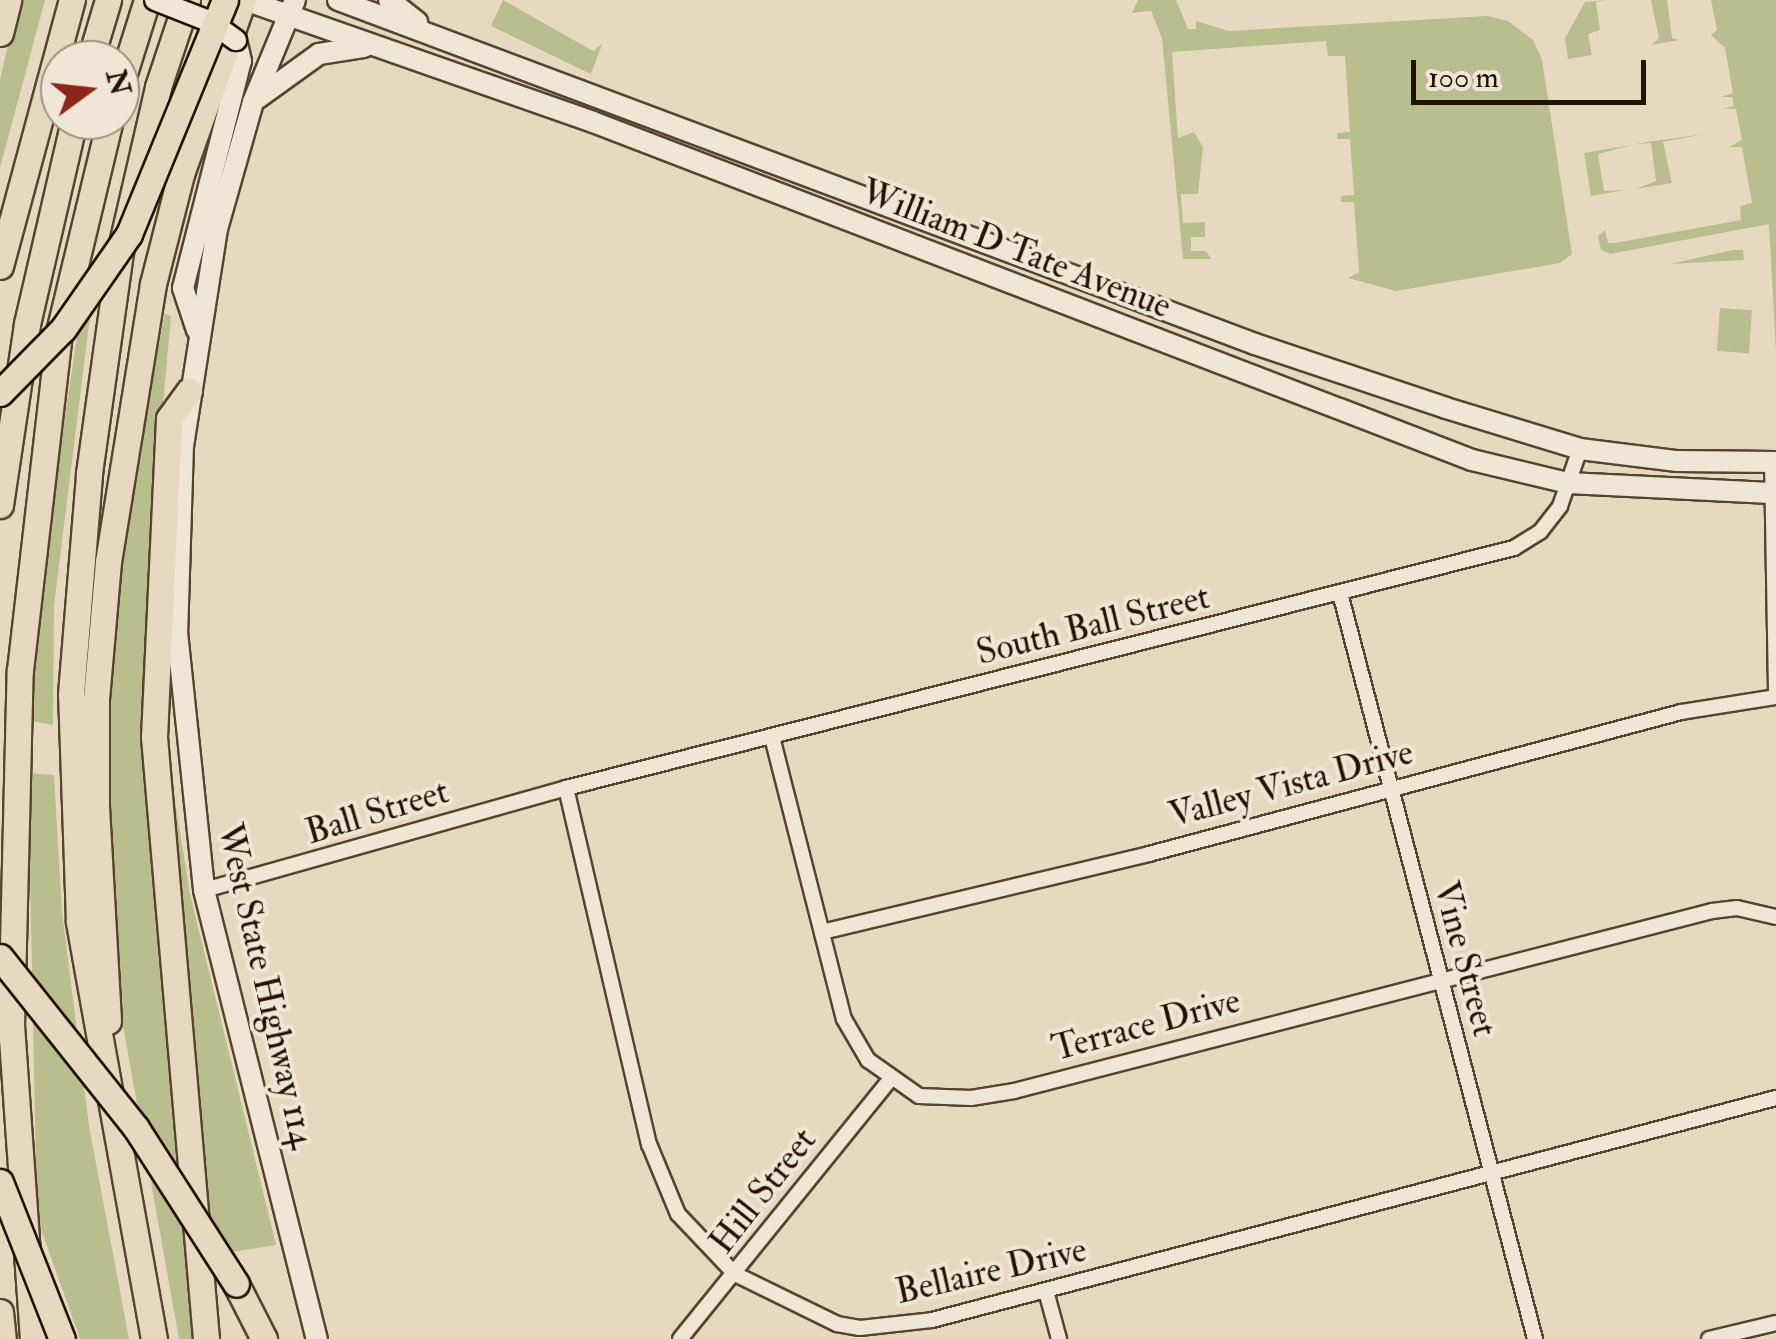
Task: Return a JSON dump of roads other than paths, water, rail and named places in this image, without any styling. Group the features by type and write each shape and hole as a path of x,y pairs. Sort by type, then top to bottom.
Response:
{"highway":[{"path":"0,33 8,0"},
{"path":"25,169 18,135 55,0"},
{"path":"0,266 72,0"},
{"path":"96,40 108,0"},
{"path":"134,40 147,0"},
{"path":"154,1339 101,1045 73,846 78,587 120,252 158,87 187,0"},
{"path":"0,394 63,329 129,234 224,0"},
{"path":"101,1045 110,1013 96,699 108,562 153,284 181,174 247,1"},
{"path":"0,506 27,324 69,140"},
{"path":"32,1339 12,1026 20,670 59,332 105,140"},
{"path":"189,391 169,419 154,737 206,1339"},
{"path":"0,956 136,1128 236,1284 264,1339"},
{"path":"0,1182 62,1339"},
{"path":"236,1284 249,1339"},
{"path":"0,1312 3,1339"}],"main road":[{"path":"155,0 211,22 236,40 241,61 182,288 198,332"},
{"name":"William D Tate Avenue","path":"338,0 1153,305 1580,450 1677,461 1774,462"},
{"path":"388,0 426,30"},
{"name":"William D Tate Avenue","path":"247,1 291,8 379,47 593,122 1447,452 1568,483 1775,493"},
{"name":"West State Highway 114","path":"291,8 253,102 217,229 198,332 189,391 178,632 204,890 317,1339"},
{"path":"253,102 320,54 379,47"},
{"path":"593,122 603,96"},
{"path":"970,265 979,240"},
{"path":"1143,332 1153,305"}],"street":[{"name":"South Ball Street","path":"566,788 1340,594 1524,544 1554,515 1580,450"},
{"path":"1774,462 1776,698"},
{"name":"Vine Street","path":"1340,594 1535,1339"},
{"name":"Valley Vista Drive","path":"822,932 1149,854 1681,712 1776,698"},
{"name":"Terrace Drive","path":"772,737 850,1032 890,1080 942,1100 1014,1091 1712,911 1737,908 1776,917"},
{"name":"Ball Street","path":"204,890 566,788"},
{"name":"Bellaire Drive","path":"566,788 660,1178 684,1226 735,1274 811,1315 860,1328 932,1320 1776,1098"},
{"name":"Hill Street","path":"680,1339 890,1080"},
{"path":"1046,1290 1059,1339"},
{"path":"1709,1339 1776,1323"}]}
